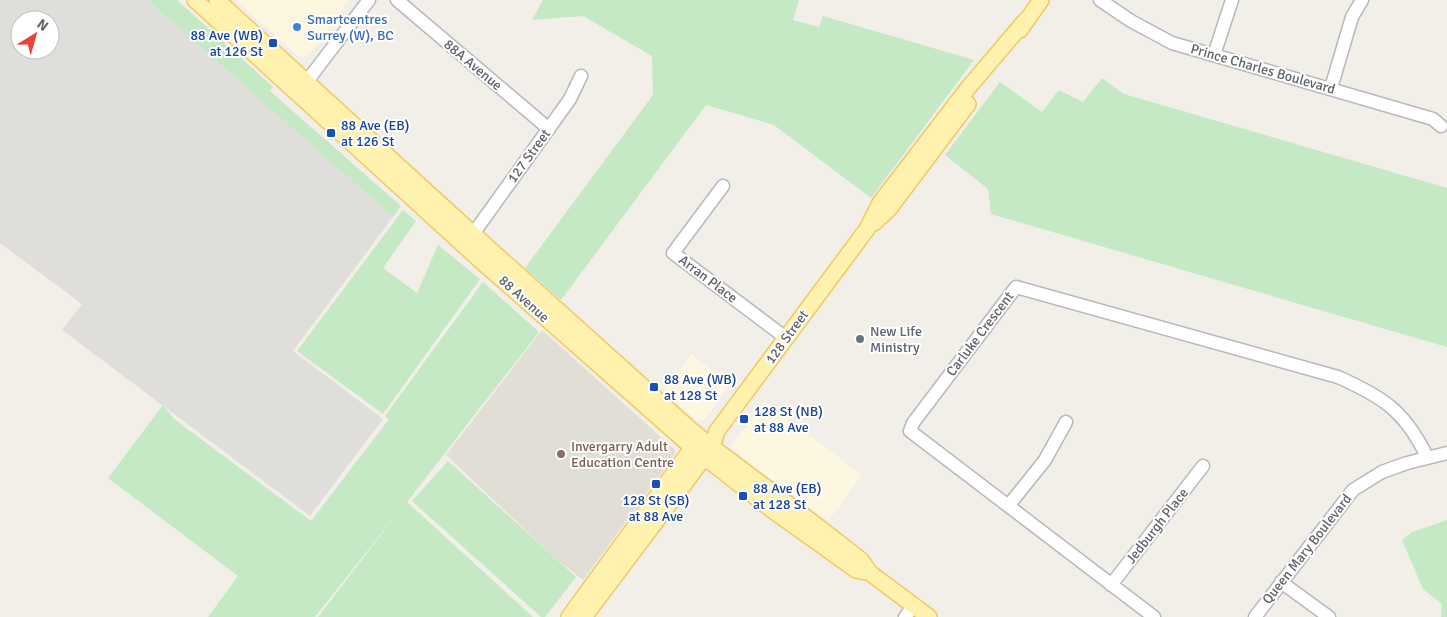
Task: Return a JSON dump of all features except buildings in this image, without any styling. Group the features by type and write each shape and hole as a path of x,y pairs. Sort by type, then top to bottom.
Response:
{"main road":[{"name":"88 Avenue","path":"195,0 302,87 473,234 702,447"},
{"name":"88 Avenue","path":"217,0 302,87 481,261 702,447 861,560 870,573 909,611 929,617"},
{"name":"128 Street","path":"702,447 717,431 867,229 889,209 926,162 1041,0"},
{"path":"569,617 702,447"},
{"path":"584,617 702,447"}],"street":[{"path":"302,87 369,0"},
{"name":"88A Avenue","path":"397,0 549,129"},
{"name":"Prince Charles Boulevard","path":"1100,0 1132,21 1172,43 1442,122"},
{"path":"1214,55 1232,0"},
{"path":"1331,88 1352,17 1362,0"},
{"name":"127 Street","path":"473,234 570,99 581,76"},
{"name":"Arran Place","path":"723,186 673,253 786,338"},
{"name":"Carluke Crescent","path":"1154,617 910,431 912,423 1016,287 1338,378 1371,392 1393,408 1417,436 1427,457"},
{"path":"1009,505 1045,460 1066,422"},
{"name":"Queen Mary Boulevard","path":"1255,617 1353,490 1382,472 1427,457 1447,453"},
{"name":"Jedburgh Place","path":"1112,585 1203,466"},
{"path":"1281,582 1329,617"}],"shaded area":[{"path":"0,0 147,0 393,217 293,351 383,419 310,516 62,330 82,304 0,243"},
{"name":"Smartcentres Surrey (W), BC","path":"236,0 349,0 309,55 303,57 297,55"},
{"name":"Invergarry Adult Education Centre","path":"542,330 674,449 675,452 674,456 583,580 555,558 446,455"},
{"path":"692,354 729,386 703,421 696,420 664,391"},
{"path":"765,402 862,475 828,521 740,456 731,446"}],"green space":[{"path":"147,0 177,0 273,87 270,91 401,206 393,217"},
{"path":"543,0 799,0 793,20 819,27 823,16 974,60 871,198 774,125 706,105 561,300 525,268 653,95 652,56 583,16 532,20"},
{"path":"1102,78 1124,94 1447,188 1447,347 991,214 988,189 945,155 1000,82 1042,112 1059,90 1083,102"},
{"path":"403,210 416,221 383,268 417,293 438,245 480,279 383,414 297,351"},
{"path":"483,282 539,332 407,502 533,617 318,617 403,506 315,617 208,617 238,576 108,478 163,405 174,419 311,521 389,419 385,416"},
{"path":"448,461 576,577 545,617 541,617 412,501"},
{"path":"1447,520 1447,617 1441,617 1442,604 1423,589 1402,540 1412,532"}],"place":[{"name":"Smartcentres Surrey (W), BC","path":"297,27"},
{"name":"88 Ave (WB) at 126 St","path":"273,43"},
{"name":"88 Ave (EB) at 126 St","path":"331,133"},
{"name":"New Life Ministry","path":"860,339"},
{"name":"88 Ave (WB) at 128 St","path":"654,387"},
{"name":"128 St (NB) at 88 Ave","path":"744,419"},
{"name":"Invergarry Adult Education Centre","path":"561,454"},
{"name":"128 St (SB) at 88 Ave","path":"656,484"},
{"name":"88 Ave (EB) at 128 St","path":"743,496"}]}
